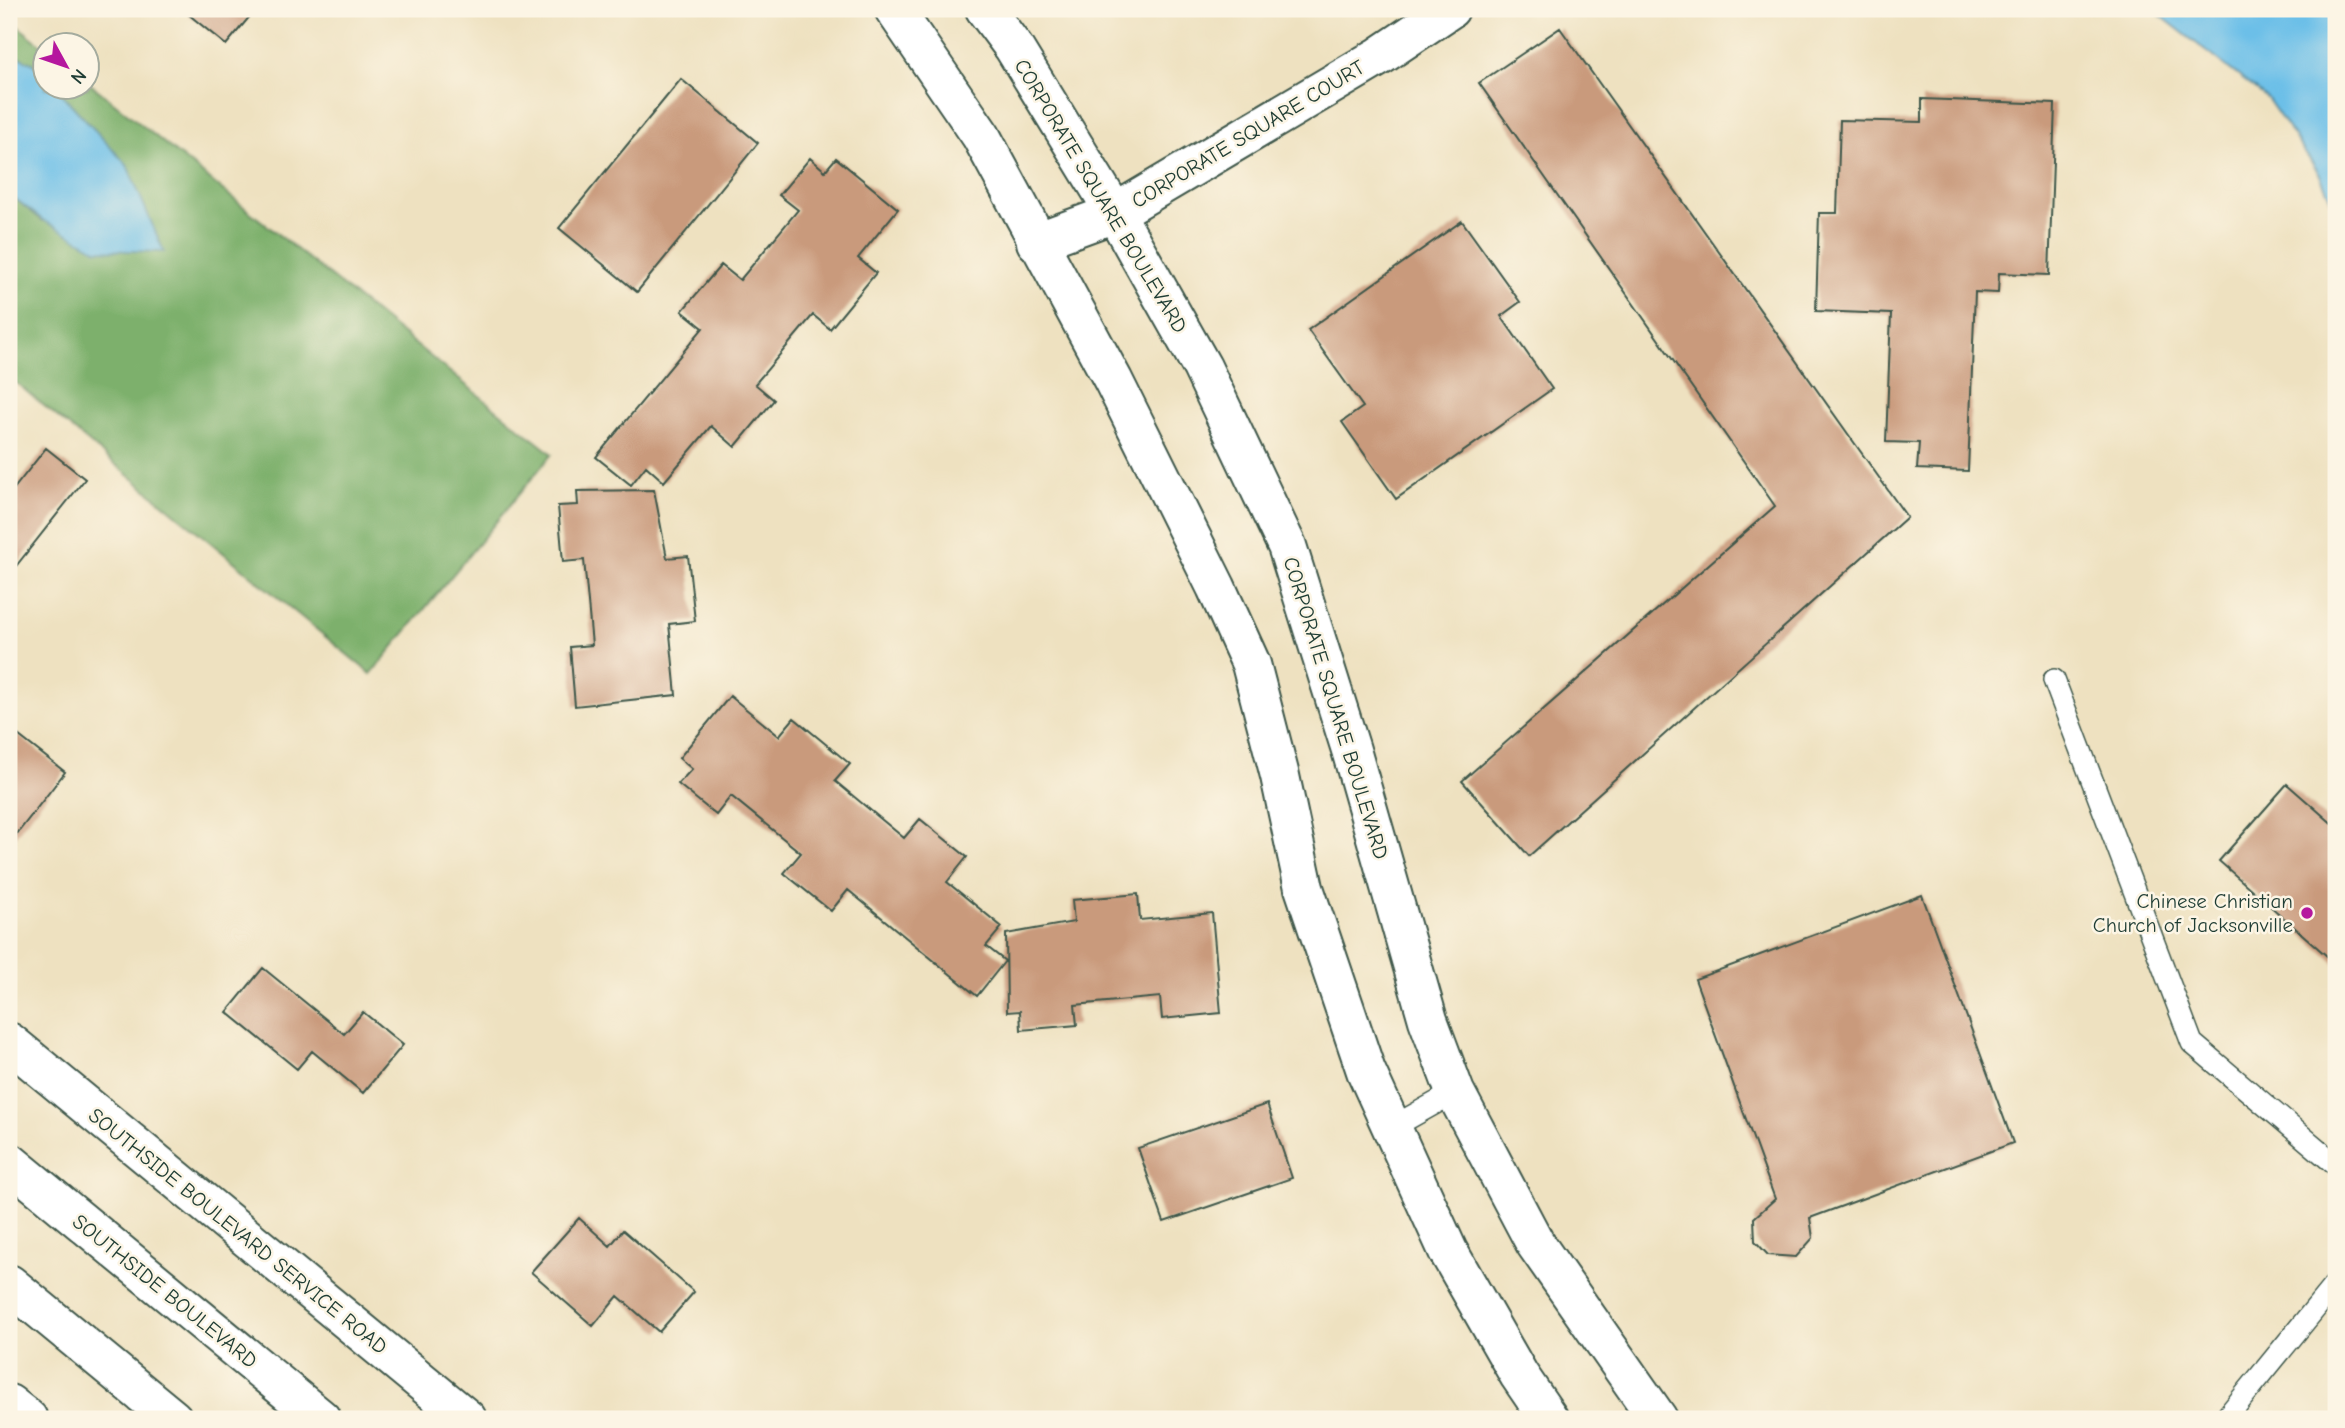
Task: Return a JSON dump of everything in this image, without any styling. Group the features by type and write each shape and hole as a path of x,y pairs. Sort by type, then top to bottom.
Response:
{"main road":[{"path":"894,9 981,136 1113,380 1179,510 1251,664 1280,776 1304,888 1366,1071 1448,1251 1519,1375 1549,1419"},
{"name":"CORPORATE SQUARE BOULEVARD","path":"985,9 1014,48 1115,213 1202,367 1287,546 1351,750 1428,1020 1455,1091 1535,1243 1658,1419"},
{"name":"CORPORATE SQUARE COURT","path":"1036,242 1115,213 1380,56 1450,9"},
{"name":"SOUTHSIDE BOULEVARD SERVICE ROAD","path":"9,1042 467,1419"},
{"name":"SOUTHSIDE BOULEVARD","path":"9,1162 321,1419"},
{"path":"9,1284 173,1419"},
{"path":"9,1404 28,1419"}],"lane":[{"path":"2054,680 2192,1043 2336,1165"},
{"path":"1391,1128 1455,1091"},
{"path":"2225,1419 2336,1283"}],"green space":[{"path":"9,19 32,38 32,63 9,53"},
{"path":"102,93 552,454 371,674 9,377 9,194 43,221 127,165 69,102 102,102"}],"water":[{"path":"2152,9 2336,9 2336,211 2319,173 2267,98"},
{"path":"9,53 32,63 32,102 69,102 127,165 164,252 97,250 43,220 9,194"}],"building":[{"path":"182,9 256,9 226,45"},
{"path":"1560,28 1907,517 1529,856 1462,781 1775,506 1479,83"},
{"path":"681,79 758,143 637,292 559,228"},
{"path":"1922,99 2055,104 2049,275 1999,273 1998,293 1975,292 1968,471 1917,469 1919,443 1886,442 1891,314 1816,311 1819,213 1837,213 1840,120 1922,122"},
{"path":"810,158 825,171 836,158 898,209 858,258 876,273 830,329 813,315 755,384 774,400 735,447 711,426 664,482 646,466 631,485 596,457 703,328 682,311 721,265 740,280 798,210 779,195"},
{"path":"1462,221 1520,302 1501,316 1552,389 1396,499 1342,422 1363,407 1308,330"},
{"path":"46,448 85,479 9,575 9,495"},
{"path":"654,490 667,558 688,556 695,621 669,624 676,695 575,706 570,647 592,645 584,560 563,562 558,506 578,505 577,491"},
{"path":"730,696 779,736 794,718 850,764 835,781 904,838 920,819 967,857 947,882 1002,927 986,946 1005,961 977,996 848,890 831,911 784,873 801,853 731,796 716,815 678,784 692,769 679,758"},
{"path":"9,728 65,772 9,844"},
{"name":"Chinese Christian Church of Jacksonville","path":"2287,784 2336,827 2336,964 2219,861"},
{"path":"1138,894 1140,920 1212,913 1221,1013 1162,1019 1160,997 1075,1005 1077,1025 1021,1030 1020,1011 1007,1012 1006,934 1074,922 1072,900"},
{"path":"1922,895 2013,1143 1810,1218 1813,1238 1796,1257 1768,1255 1755,1241 1754,1218 1775,1199 1695,979"},
{"path":"263,968 344,1034 363,1012 403,1045 363,1093 312,1051 297,1069 227,1012"},
{"path":"1267,1104 1292,1178 1164,1222 1138,1148"},
{"path":"579,1218 610,1246 623,1230 694,1292 659,1332 618,1296 593,1326 531,1272"}],"place":[{"name":"Chinese Christian Church of Jacksonville","path":"2307,913"}]}
